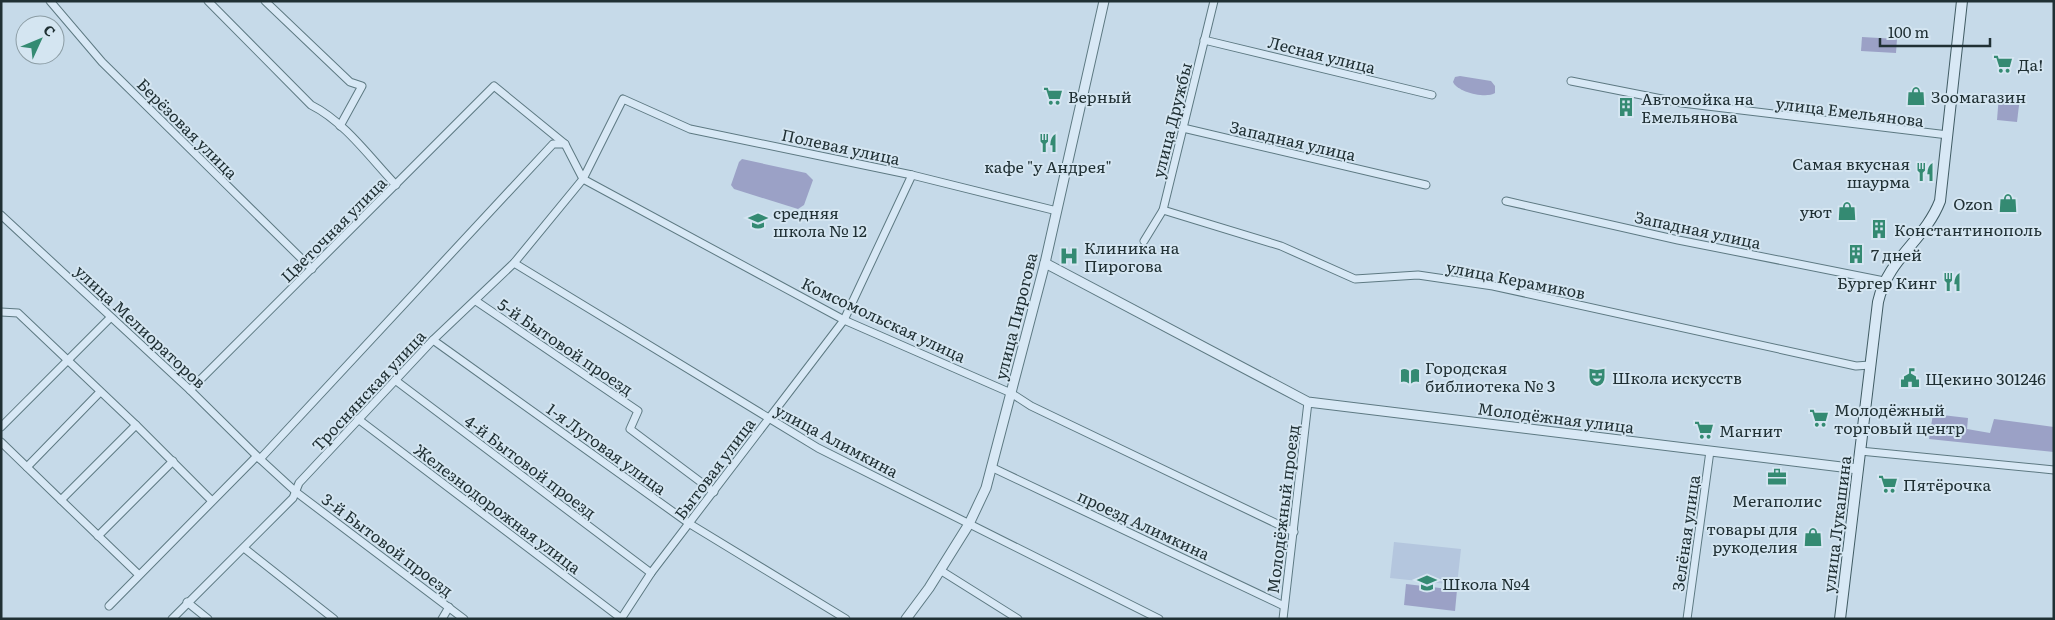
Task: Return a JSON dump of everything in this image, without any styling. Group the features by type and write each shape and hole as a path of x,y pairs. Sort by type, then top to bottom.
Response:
{"main road":[{"name":"улица Лукашина","path":"1840,619 1878,302 1884,281 1936,210 1940,201 1962,1"}],"street":[{"name":"Берёзовая улица","path":"50,1 102,62 312,269"},
{"path":"208,1 311,105 326,112 396,185"},
{"path":"265,1 350,82 362,86 340,126"},
{"name":"улица Пирогова","path":"906,619 969,524 986,488 1045,263 1104,1"},
{"name":"улица Дружбы","path":"1144,241 1163,210 1214,1"},
{"name":"Лесная улица","path":"1204,40 1432,95"},
{"name":"улица Емельянова","path":"1571,81 1682,103 1948,136"},
{"name":"Цветочная улица","path":"190,390 494,86 565,144"},
{"name":"Полевая улица","path":"623,100 690,129 912,175 1057,211"},
{"name":"Троснянская улица","path":"172,619 293,498 299,483 394,380 514,263 583,178 623,100"},
{"name":"Западная улица","path":"1183,128 1426,185"},
{"path":"109,606 211,500 258,458 553,144 565,144 583,178"},
{"name":"Бытовая улица","path":"621,619 651,573 844,320 912,175"},
{"name":"Комсомольская улица","path":"583,178 844,320 1011,392 1031,406 1294,532"},
{"name":"Западная улица","path":"1506,201 1678,240 1884,281"},
{"name":"улица Керамиков","path":"1163,210 1281,246 1355,279 1418,275 1493,286 1856,366 1870,365"},
{"name":"улица Мелиораторов","path":"1,215 110,318 190,390 258,458 296,492"},
{"name":"улица Алимкина","path":"514,263 768,419 850,464 1159,619"},
{"name":"Молодёжная улица","path":"1045,263 1308,402 1858,469"},
{"name":"5-й Бытовой проезд","path":"476,301 638,412 630,429 714,492"},
{"path":"1,312 18,313 136,425 211,500"},
{"path":"1,426 68,362 110,318"},
{"name":"1-я Луговая улица","path":"433,340 690,524 846,619"},
{"name":"4-й Бытовой проезд","path":"394,380 651,573"},
{"path":"27,467 100,392"},
{"name":"Молодёжный проезд","path":"1283,619 1308,402"},
{"name":"Железнодорожная улица","path":"358,420 621,619"},
{"path":"61,500 136,425"},
{"path":"1,442 138,574"},
{"name":"Зелёная улица","path":"1687,619 1710,451"},
{"path":"1860,451 2054,470"},
{"path":"98,536 173,461"},
{"name":"проезд Алимкина","path":"991,467 1284,606"},
{"name":"3-й Бытовой проезд","path":"296,492 464,619"},
{"path":"244,548 334,619"},
{"path":"940,570 1018,619"},
{"path":"187,602 208,619"},
{"path":"442,619 449,607"}],"shaded area":[{"path":"1862,37 1897,39 1896,53 1861,51"},
{"path":"1460,76 1491,81 1495,86 1495,93 1479,95 1460,89 1453,82 1455,77"},
{"path":"1999,95 2020,97 2017,122 1997,120"},
{"path":"742,159 806,173 813,180 804,205 798,209 734,189 731,185 739,162"},
{"path":"1933,414 1968,418 1967,429 1990,433 1994,419 2054,427 2054,452 1929,439"},
{"path":"1394,542 1461,549 1457,585 1390,578"},
{"path":"1406,584 1457,590 1455,611 1404,605"}],"place":[{"name":"Да!","path":"2003,64"},
{"name":"Верный","path":"1053,96"},
{"name":"Зоомагазин","path":"1916,96"},
{"name":"Автомойка на Емельянова","path":"1626,107"},
{"name":"кафе \"у Андрея\"","path":"1048,143"},
{"name":"Самая вкусная шаурма","path":"1925,172"},
{"name":"Ozon","path":"2008,203"},
{"name":"уют","path":"1847,211"},
{"name":"средняя школа № 12","path":"758,221"},
{"name":"Константинополь","path":"1879,229"},
{"name":"7 дней","path":"1856,254"},
{"name":"Клиника на Пирогова","path":"1069,256"},
{"name":"Бургер Кинг","path":"1952,282"},
{"name":"Городская библиотека № 3","path":"1410,376"},
{"name":"Школа искусств","path":"1597,377"},
{"name":"Щекино 301246","path":"1910,378"},
{"name":"Молодёжный торговый центр","path":"1819,418"},
{"name":"Магнит","path":"1704,430"},
{"name":"Мегаполис","path":"1777,477"},
{"name":"Пятёрочка","path":"1888,484"},
{"name":"товары для рукоделия","path":"1813,537"},
{"name":"Школа №4","path":"1427,583"}]}
